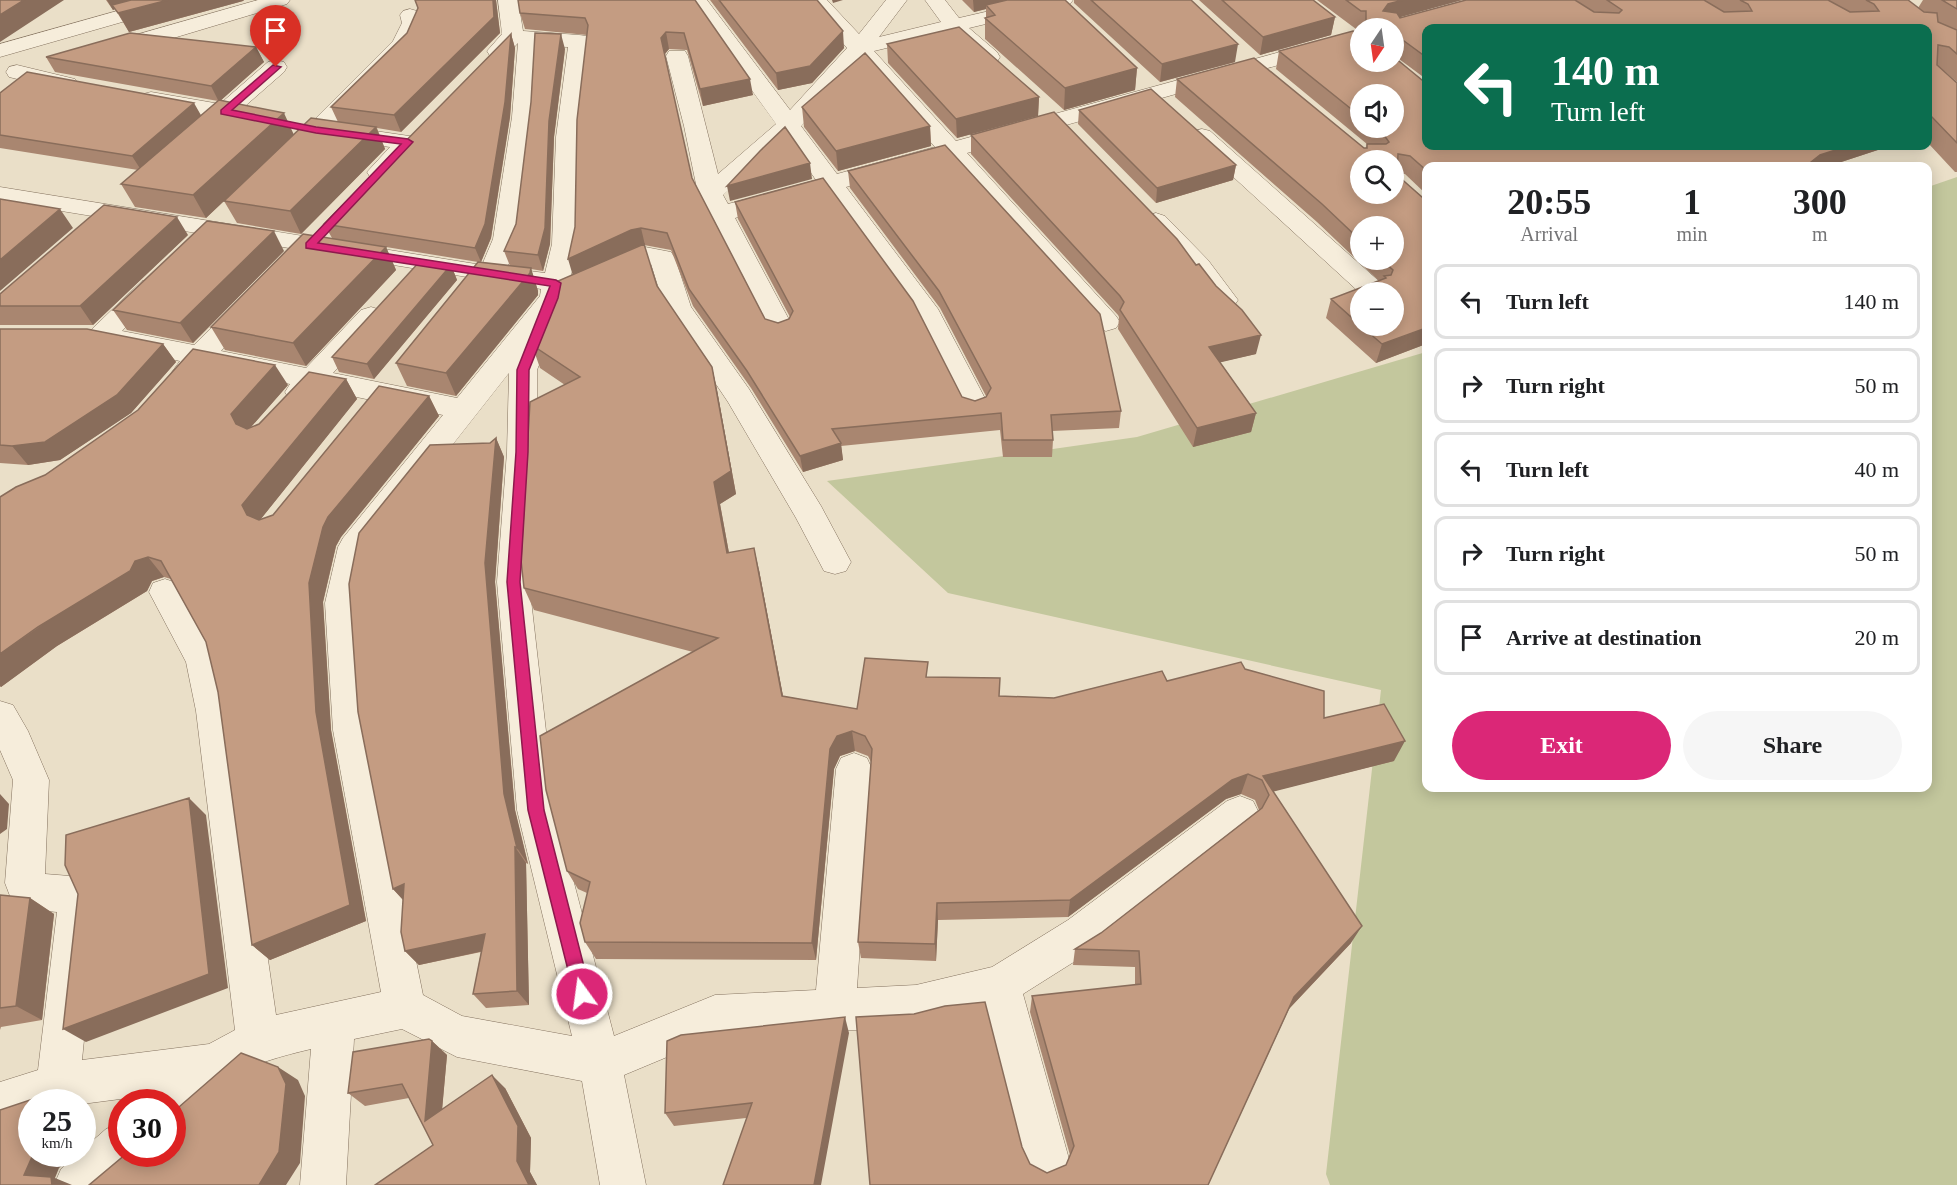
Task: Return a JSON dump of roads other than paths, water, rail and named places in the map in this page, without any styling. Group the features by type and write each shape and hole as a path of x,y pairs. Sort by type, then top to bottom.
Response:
{"street":[{"path":"0,51 178,0"},
{"path":"95,53 280,0"},
{"path":"456,300 485,274 506,239 523,117 526,47 508,0"},
{"path":"697,0 789,126 835,184 928,315 974,406"},
{"path":"816,0 1106,322"},
{"path":"715,204 859,48 897,0"},
{"path":"935,0 955,27 1007,73"},
{"path":"859,48 1062,5"},
{"path":"1444,15 1474,6"},
{"path":"1423,10 1444,15 1458,24"},
{"path":"359,194 416,133 302,134 403,44 412,23 410,15"},
{"path":"483,67 522,37 579,41 568,137 565,244 554,291 523,370 522,452 513,582 536,810 600,1063 623,1185"},
{"path":"715,204 835,184 952,151 1050,112 1146,85 1253,64 1350,37"},
{"path":"1236,48 1271,79"},
{"path":"676,56 715,204 780,328"},
{"path":"8,74 63,62"},
{"path":"189,142 236,114 276,67"},
{"path":"8,74 88,88"},
{"path":"1146,85 1364,282"},
{"path":"134,96 236,114"},
{"path":"1050,112 1075,137"},
{"path":"0,194 119,204 318,237 420,263 485,274 554,291"},
{"path":"85,234 119,204"},
{"path":"1141,206 1199,266 1238,313"},
{"path":"220,220 178,262 90,336 200,356 311,380 390,382 464,409"},
{"path":"171,389 200,356 318,237"},
{"path":"405,1008 351,730 342,603 354,547 554,291 645,255 662,258 678,308 739,396 836,562"},
{"path":"282,412 420,263"},
{"path":"361,418 390,382"},
{"path":"165,592 203,661 214,711 258,1041"},
{"path":"0,716 15,742 31,780 25,883 27,891 70,895 77,909 58,1085"},
{"path":"835,1010 854,769"},
{"path":"185,1089 213,1065 258,1041 405,1008 457,1036 600,1063 715,1016 916,1006 1000,986 1082,934 1240,813"},
{"path":"1000,986 1046,1159"},
{"path":"323,1185 334,1023"},
{"path":"0,1104 58,1085 213,1065"},
{"path":"77,1185 108,1157"}]}
